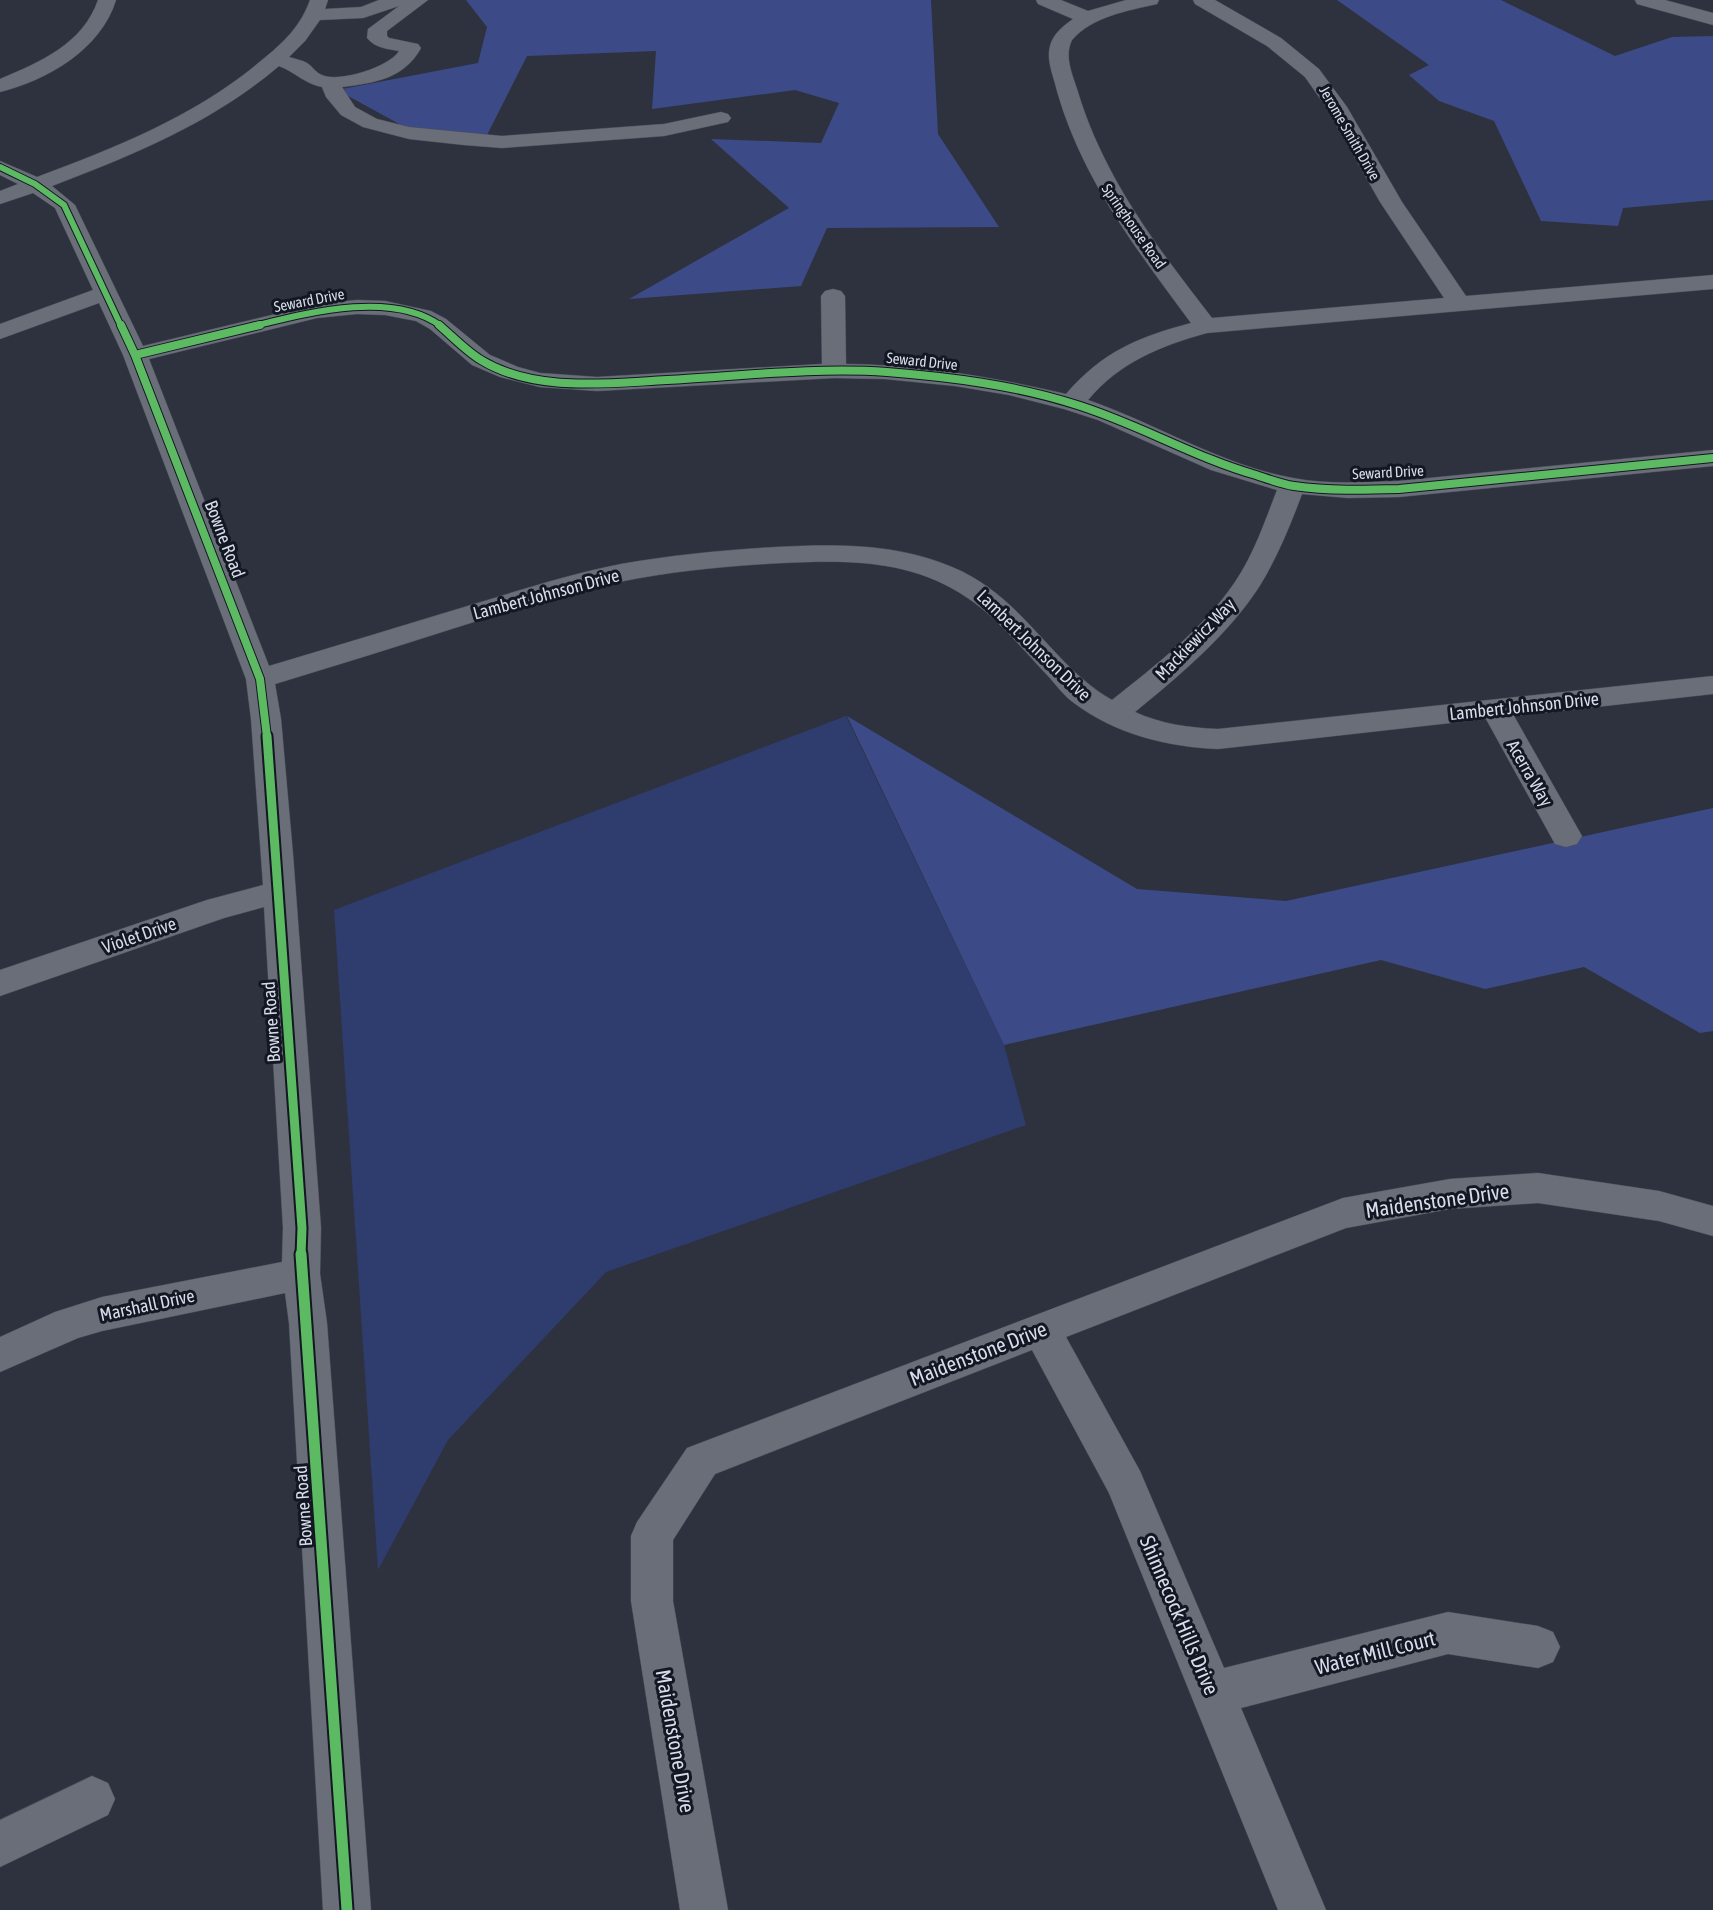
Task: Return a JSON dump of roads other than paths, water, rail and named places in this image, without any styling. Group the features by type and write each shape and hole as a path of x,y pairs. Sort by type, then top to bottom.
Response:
{"street":[{"path":"0,86 43,67 76,46 93,32 105,11 107,0"},
{"path":"0,198 92,165 173,128 232,94 277,59 293,43 317,7 363,12 397,0"},
{"path":"277,59 300,67 315,80 330,83 388,71 407,58 411,48 383,42 377,38 378,29 419,0"},
{"path":"1045,0 1090,19"},
{"name":"Springhouse Road","path":"1150,0 1090,19 1065,36 1058,52 1069,102 1080,135 1098,174 1121,213 1206,326"},
{"name":"Jerome Smith Drive","path":"1202,0 1284,50 1311,72 1324,87 1335,102 1373,175 1460,305"},
{"path":"1644,0 1713,19"},
{"path":"330,83 336,97 348,111 370,123 409,133 464,139 502,142 664,130 721,118"},
{"name":"Bowne Road","path":"0,167 35,184 64,205 135,355 260,680 267,728 279,892 302,1227 301,1274 308,1323 346,1910"},
{"path":"1072,402 1102,370 1131,351 1165,337 1206,326 1713,282"},
{"path":"0,332 105,293"},
{"path":"833,296 834,371"},
{"name":"Seward Drive","path":"135,355 317,311 369,307 398,309 423,316 438,324 481,360 509,372 540,380 597,384 834,371 885,372 955,379 1072,402 1220,465 1292,486 1348,490 1399,489 1713,458"},
{"name":"Mackiewicz Way","path":"1114,714 1149,686 1211,627 1246,586 1272,538 1292,486"},
{"name":"Lambert Johnson Drive","path":"260,680 527,597 618,573 706,560 846,552 883,555 922,564 967,584 996,605 1083,696 1144,728 1196,738 1218,739 1713,685"},
{"name":"Acerra Way","path":"1496,709 1513,744 1566,836"},
{"name":"Violet Drive","path":"0,983 218,908 279,892"},
{"name":"Maidenstone Drive","path":"704,1910 652,1601 652,1536 701,1461 1343,1213 1450,1194 1538,1188 1659,1206 1713,1221"},
{"name":"Marshall Drive","path":"0,1355 69,1324 102,1314 301,1274"},
{"name":"Shinnecock Hills Drive","path":"1041,1329 1126,1484 1302,1910"},
{"name":"Water Mill Court","path":"1213,1693 1448,1633 1538,1647"},
{"path":"0,1844 92,1799"}]}
